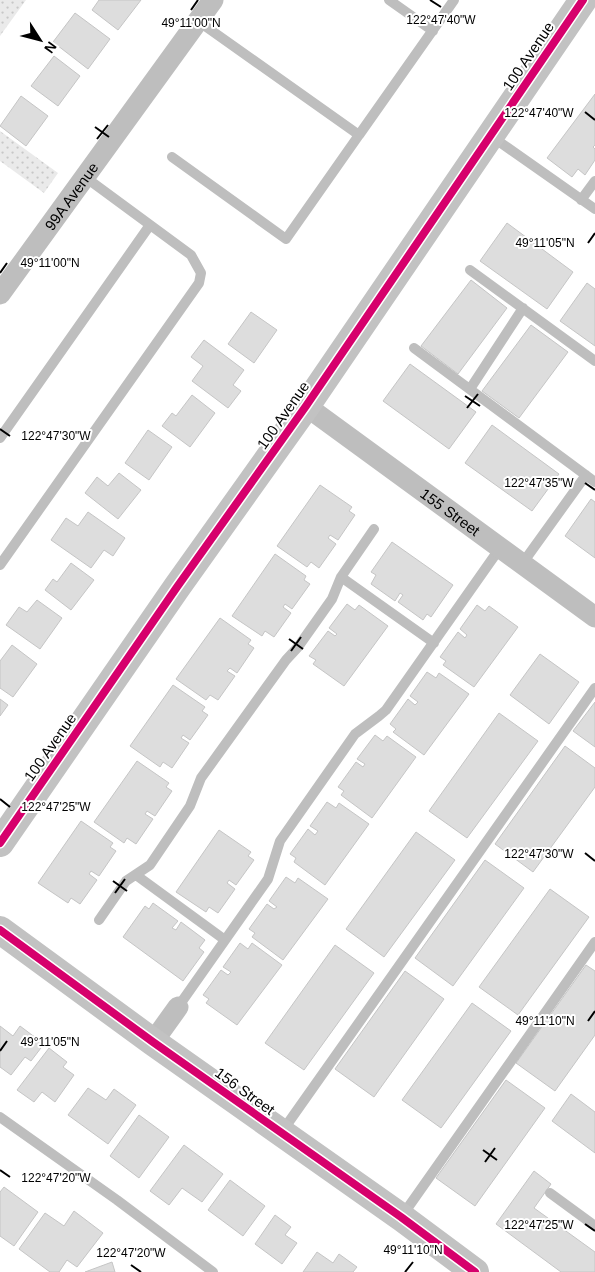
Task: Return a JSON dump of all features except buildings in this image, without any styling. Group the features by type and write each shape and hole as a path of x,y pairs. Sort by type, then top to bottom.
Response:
{"main road":[{"name":"100 Avenue","path":"0,843 177,587 306,406 582,0"},
{"name":"156 Street","path":"0,930 475,1272"}],"street":[{"name":"99A Avenue","path":"0,294 213,0"},
{"name":"155 Street","path":"306,406 595,617"},
{"path":"153,1042 178,1007"}],"lane":[{"path":"389,0 433,31"},
{"path":"172,157 286,239 454,0"},
{"path":"198,21 359,136"},
{"path":"490,136 595,209"},
{"path":"0,565 199,283 201,273 191,255 85,177"},
{"path":"581,200 595,181"},
{"path":"0,438 150,225"},
{"path":"470,270 595,361"},
{"path":"470,389 523,308"},
{"path":"414,348 595,482"},
{"path":"522,564 586,475"},
{"path":"99,920 126,881 150,865 190,806 201,778 332,599 341,577 374,529"},
{"path":"178,1007 268,879 280,841 350,741 361,728 386,710 500,548"},
{"path":"341,577 434,643"},
{"path":"281,1134 595,688"},
{"path":"136,875 225,940"},
{"path":"401,1217 595,942"},
{"path":"0,1117 117,1200 213,1272"},
{"path":"550,1193 595,1226"}],"shaded area":[{"path":"0,0 26,0 0,36"},
{"path":"0,131 58,173 44,193 0,161"}],"cycle path":[{"path":"0,843 177,587 306,406 583,0"},
{"path":"0,930 475,1272"}]}
